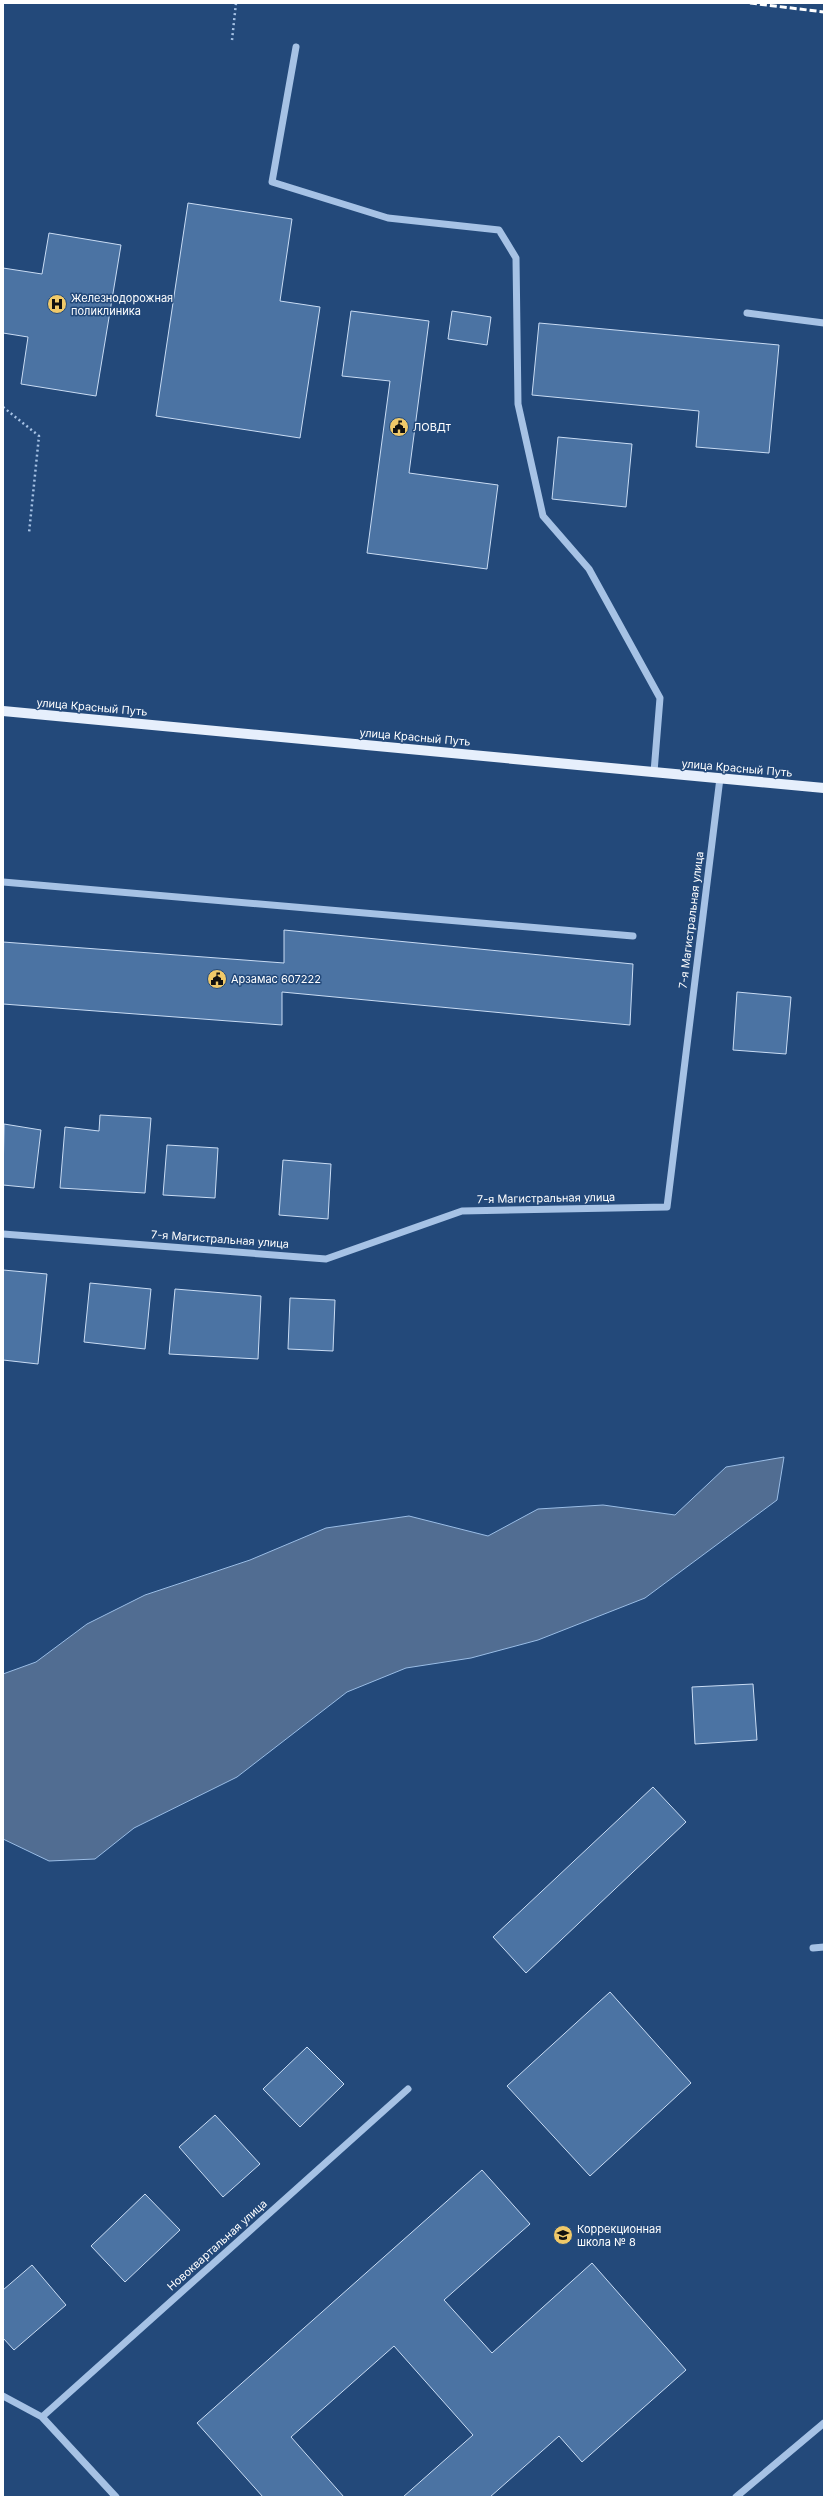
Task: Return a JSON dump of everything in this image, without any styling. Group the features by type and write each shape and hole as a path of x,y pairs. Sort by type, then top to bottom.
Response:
{"main road":[{"name":"улица Красный Путь","path":"3,711 824,788"}],"street":[{"path":"296,47 272,182 388,218 499,230 516,258 518,404 543,516 589,569 660,698 654,772"},
{"path":"747,313 824,323"},
{"name":"7-я Магистральная улица","path":"3,1234 326,1259 462,1211 667,1207 720,778"},
{"path":"3,882 633,936"},
{"path":"813,1948 824,1947"},
{"name":"Новоквартальная улица","path":"42,2417 408,2089"},
{"path":"3,2396 42,2417 116,2497"},
{"path":"736,2497 824,2423"}],"path":[{"path":"232,40 236,3"},
{"path":"3,407 39,436 29,533"}],"water":[{"path":"784,1457 777,1500 645,1598 538,1640 471,1658 406,1668 347,1692 237,1777 134,1828 95,1859 49,1861 3,1839 3,1674 36,1662 87,1624 145,1595 250,1560 326,1528 409,1516 488,1536 538,1509 603,1505 675,1515 726,1467"}],"building":[{"path":"188,203 292,219 280,301 320,307 300,438 156,416"},
{"name":"Железнодорожная поликлиника","path":"49,233 121,245 96,396 21,384 28,337 3,333 3,268 42,274"},
{"name":"ЛОВДт","path":"351,311 429,321 409,473 498,485 487,569 367,553 390,381 342,376"},
{"path":"452,311 491,317 487,345 448,339"},
{"path":"539,323 779,345 769,453 696,447 699,411 532,395"},
{"path":"558,437 632,444 626,507 552,499"},
{"path":"284,930 633,964 630,1025 282,992 282,1025 3,1004 3,942 284,963"},
{"path":"737,992 791,997 786,1054 733,1050"},
{"path":"100,1115 151,1118 145,1193 60,1188 65,1127 99,1131"},
{"path":"4,1124 41,1130 34,1188 3,1185"},
{"path":"167,1145 218,1148 215,1198 163,1195"},
{"path":"283,1160 331,1164 328,1219 279,1215"},
{"path":"3,1270 47,1274 38,1364 3,1360"},
{"path":"90,1283 151,1289 145,1349 84,1342"},
{"path":"175,1289 261,1296 258,1359 169,1354"},
{"path":"290,1298 335,1300 333,1351 288,1349"},
{"path":"753,1684 757,1740 695,1744 692,1687"},
{"path":"653,1787 686,1822 526,1973 493,1937"},
{"path":"610,1992 691,2083 590,2176 507,2086"},
{"path":"307,2047 344,2084 300,2127 263,2089"},
{"path":"215,2115 260,2164 223,2197 179,2147"},
{"path":"482,2170 530,2224 444,2300 492,2353 592,2263 686,2370 582,2462 559,2436 490,2497 403,2497 473,2435 394,2346 291,2437 344,2497 263,2497 197,2423"},
{"path":"145,2194 180,2230 125,2282 91,2246"},
{"path":"32,2265 66,2305 14,2350 3,2338 3,2290"}],"railway":[{"path":"750,3 824,12"}],"place":[{"name":"Железнодорожная поликлиника","path":"57,304"},
{"name":"ЛОВДт","path":"399,427"},
{"name":"Арзамас 607222","path":"217,979"},
{"name":"Коррекционная школа № 8","path":"563,2235"}]}
